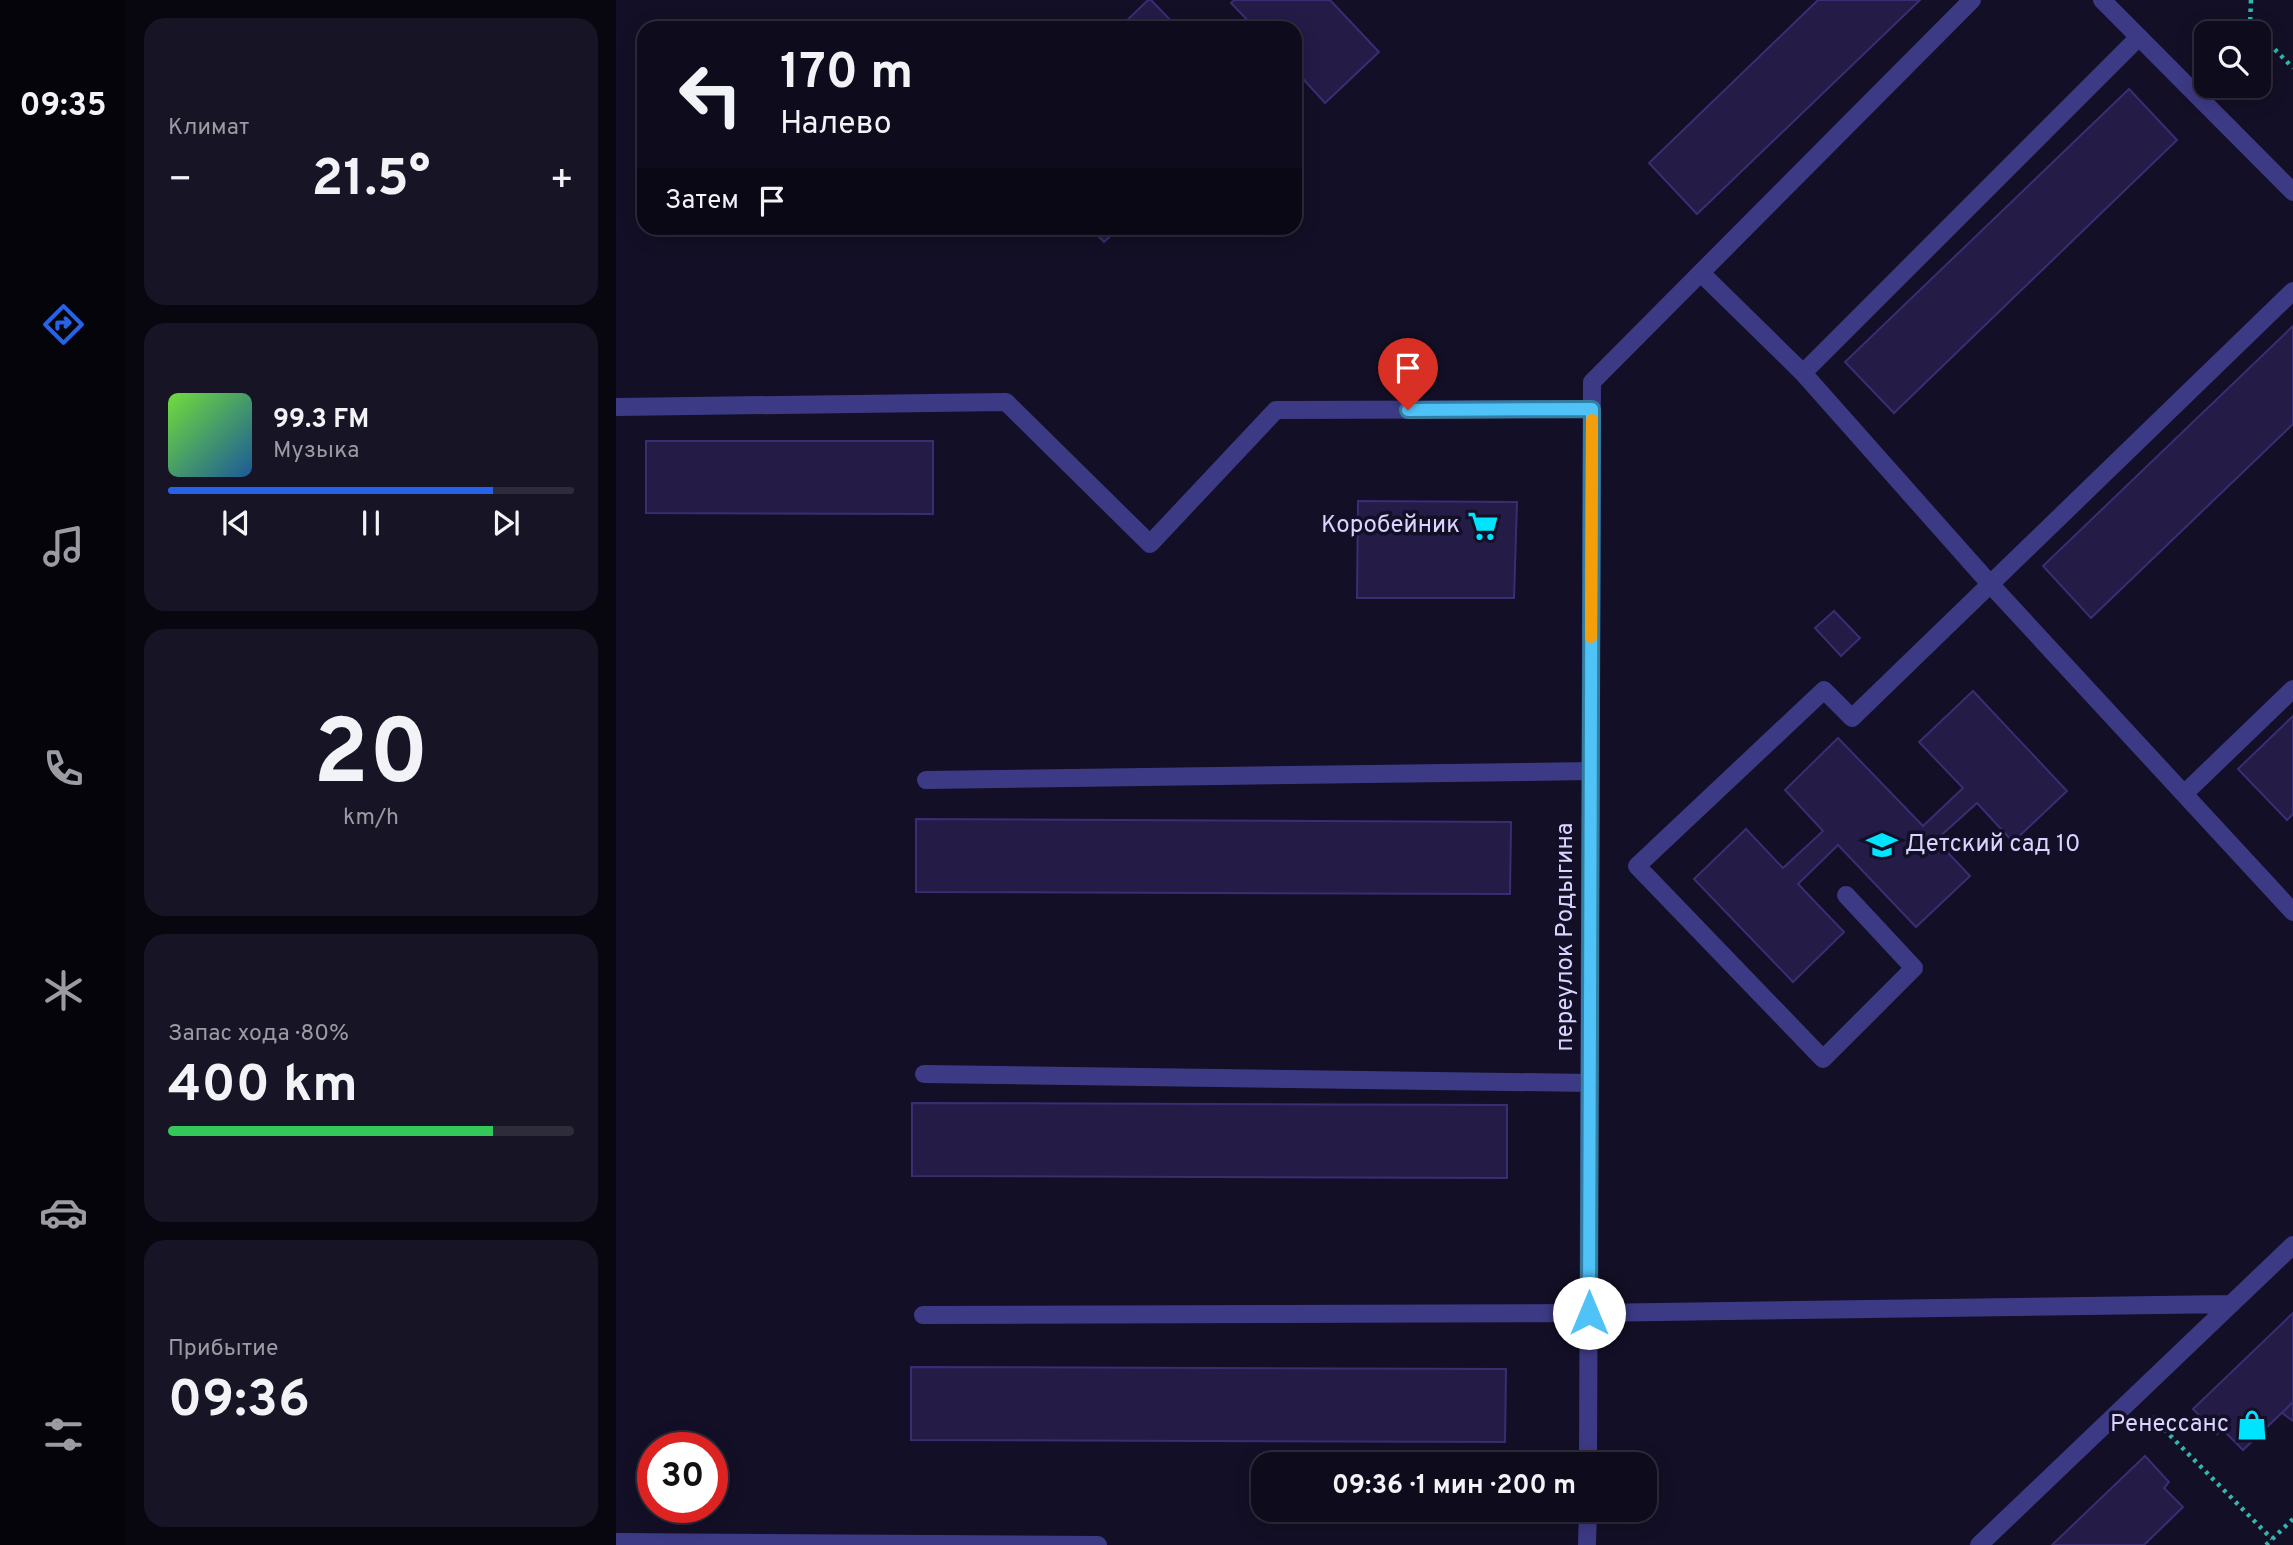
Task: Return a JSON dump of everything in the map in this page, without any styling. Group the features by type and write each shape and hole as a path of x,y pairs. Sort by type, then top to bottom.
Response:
{"street":[{"name":"переулок Родыгина","path":"1588,1452 1592,382 1972,0"},
{"path":"2102,0 2293,192"},
{"path":"1803,373 2139,37"},
{"path":"1700,274 1803,373 1991,585 2293,912"},
{"path":"1846,895 1914,968 1823,1059 1637,866 1824,690 1852,718 2293,291"},
{"path":"616,407 1006,402 1150,544 1276,410 1592,409"},
{"path":"2185,793 2293,689"},
{"path":"926,780 1591,771"},
{"path":"924,1074 1590,1083"},
{"path":"1979,1545 2293,1245"},
{"path":"923,1315 1589,1313 2231,1304"},
{"path":"1587,1545 1588,1522"},
{"path":"617,1545 618,1542 1098,1545"}],"path":[{"path":"2251,0 2250,24 2293,68"},
{"path":"2132,1397 2272,1539"},
{"path":"2266,1545 2293,1519"}],"building":[{"path":"1151,0 1171,21 1126,21"},
{"path":"1234,0 1330,0 1379,52 1325,103 1302,78 1302,21 1248,21 1231,3"},
{"path":"1818,0 1920,0 1697,214 1649,163"},
{"path":"2129,89 2177,140 1894,413 1845,362"},
{"path":"1097,235 1112,235 1104,242"},
{"path":"2293,326 2293,424 2091,618 2043,566"},
{"path":"646,441 933,441 933,514 646,513"},
{"path":"1358,501 1517,502 1514,598 1357,598"},
{"path":"1834,611 1860,638 1841,656 1815,628"},
{"path":"1973,691 2067,791 2013,842 1977,803 1936,840 1970,876 1916,927 1838,845 1798,884 1844,932 1793,982 1694,879 1746,829 1783,868 1823,831 1785,790 1838,738 1923,826 1963,788 1919,742"},
{"path":"2293,716 2293,814 2287,820 2238,769"},
{"path":"916,819 1511,822 1510,894 916,892"},
{"path":"912,1103 1507,1105 1507,1178 912,1176"},
{"path":"2293,1313 2293,1402 2243,1450 2222,1429 2217,1434 2193,1409"},
{"path":"911,1367 1506,1369 1505,1442 911,1440"},
{"path":"2293,1402 2293,1421 2282,1413"},
{"path":"2145,1456 2169,1482 2164,1488 2183,1507 2144,1545 2052,1545"}],"slow traffic":[{"path":"1591,637 1592,420"}],"place":[{"name":"Коробейник","path":"1483,526"},
{"name":"Детский сад 10","path":"1882,845"},
{"name":"Ренессанс","path":"2252,1425"}],"route":[{"path":"1408,410 1592,409 1589,1313"}]}
